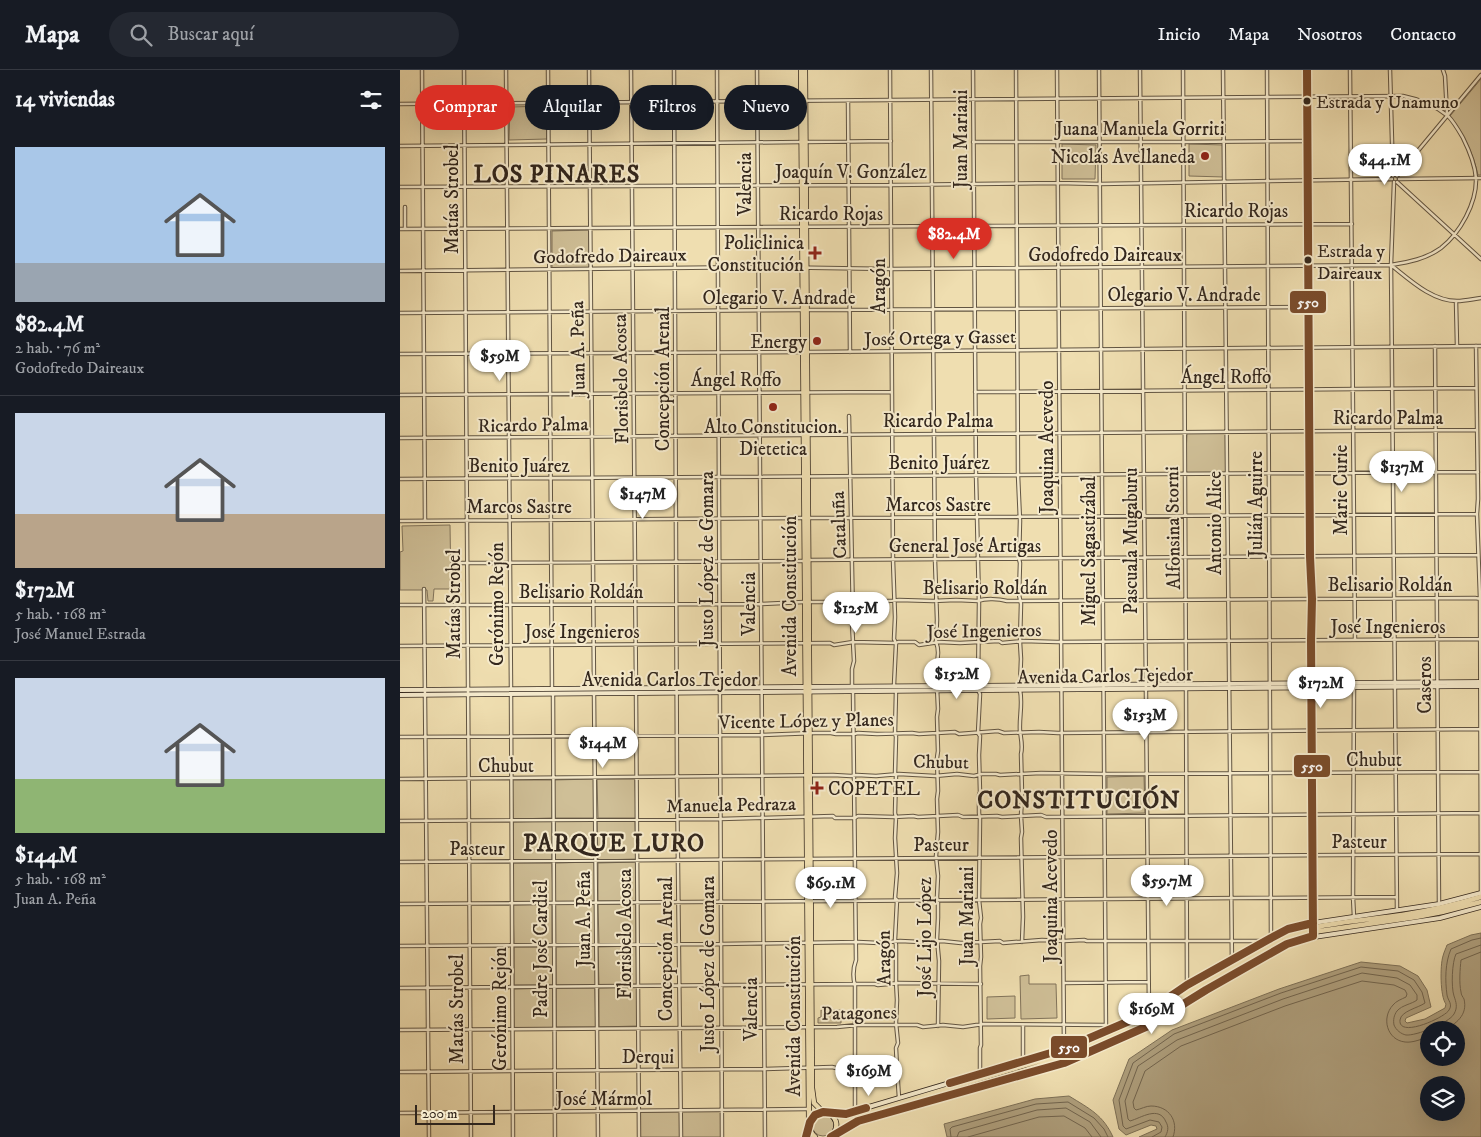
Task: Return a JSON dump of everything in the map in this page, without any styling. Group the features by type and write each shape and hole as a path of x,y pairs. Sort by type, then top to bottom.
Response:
{"main road":[{"name":"Avenida Constitución","path":"801,70 802,85"},
{"name":"Avenida Constitución","path":"804,85 805,70"},
{"path":"1307,70 1313,930"},
{"name":"Avenida Constitución","path":"803,130 810,985 809,1125"},
{"name":"Avenida Carlos Tejedor","path":"400,690 467,692 678,688 762,692 852,686 978,688 1480,684"},
{"name":"Avenida Carlos Tejedor","path":"636,690 678,693 762,687 853,691 895,688"},
{"name":"Avenida Carlos Tejedor","path":"400,695 425,692"},
{"path":"806,1137 809,1125 815,1115 823,1112 845,1114 867,1112 1064,1056 1146,1022 1195,991 1285,940 1354,917 1439,904 1481,893"},
{"path":"1313,930 1435,909 1481,897"},
{"path":"1313,930 1416,917 1481,902"},
{"path":"831,1136 858,1121 976,1087 1023,1068 1064,1056 1106,1032 1149,1011 1188,985 1288,929 1313,930 1440,918 1481,907"},
{"name":"Avenida Constitución","path":"810,1067 813,1100 823,1112"},
{"path":"845,1114 980,1074 1023,1068"},
{"path":"829,1113 836,1123 836,1130 831,1136"},
{"path":"809,1125 811,1133 815,1137"}],"street":[{"path":"422,70 422,85"},
{"name":"Matías Strobel","path":"464,70 464,85"},
{"name":"Gerónimo Rejón","path":"506,70 506,85"},
{"name":"Padre José Cardiel","path":"548,70 548,85"},
{"name":"Juan A. Peña","path":"589,70 589,85"},
{"name":"Florisbelo Acosta","path":"631,70 631,85"},
{"name":"Concepción Arenal","path":"674,70 674,85"},
{"name":"Justo López de Gomara","path":"717,70 722,1137"},
{"name":"Valencia","path":"757,70 757,85"},
{"name":"Aragón","path":"890,70 893,560 894,638 896,643 895,805 897,858 895,898 897,900 895,924 896,1025 898,1043 896,1048 896,1068 899,1098"},
{"name":"José Lijo López","path":"931,70 934,518 938,661 936,666 938,709 936,733 938,791 937,900 940,1002 938,1026"},
{"name":"Juan Mariani","path":"973,70 976,475 979,604 978,688 980,694 980,710 978,715 978,733 980,736 979,858 981,860 980,1074"},
{"path":"1016,70 1022,942"},
{"name":"Joaquina Acevedo","path":"1057,70 1064,1056"},
{"name":"Miguel Sagastizábal","path":"1099,70 1106,1032"},
{"name":"Pascuala Mugaburu","path":"1140,70 1149,1011"},
{"name":"Alfonsina Storni","path":"1183,70 1188,985"},
{"name":"Antonio Alice","path":"1223,70 1232,971"},
{"name":"Julián Aguirre","path":"1267,70 1271,938"},
{"name":"Marie Curie","path":"1350,70 1355,640"},
{"path":"1390,70 1395,179 1391,265 1396,911"},
{"path":"1443,70 1446,85 1447,116"},
{"path":"1395,179 1481,75"},
{"path":"807,100 1403,96 1420,101 1447,116 1459,131 1468,148 1476,178"},
{"path":"848,100 850,352"},
{"path":"714,101 724,101"},
{"path":"400,104 415,104"},
{"path":"423,130 425,520"},
{"name":"Matías Strobel","path":"464,130 471,1137"},
{"name":"Gerónimo Rejón","path":"506,130 511,605 513,1137"},
{"name":"Padre José Cardiel","path":"549,130 555,1137"},
{"name":"Juan A. Peña","path":"589,130 596,736 598,1137"},
{"name":"Florisbelo Acosta","path":"632,130 639,1137"},
{"name":"Concepción Arenal","path":"674,130 677,778 681,1137"},
{"name":"Valencia","path":"758,130 765,1137"},
{"name":"Juana Manuela Gorriti","path":"974,142 1224,142 1307,140"},
{"path":"400,146 891,142"},
{"name":"Godofredo Daireaux","path":"400,271 759,267 933,269 1391,265 1415,261 1429,255 1440,249 1454,235 1469,210 1476,178"},
{"name":"Joaquín V. González","path":"400,187 1100,184 1481,178"},
{"path":"1395,179 1481,259"},
{"path":"405,207 405,229"},
{"name":"Ricardo Rojas","path":"400,229 1352,224"},
{"path":"1391,265 1422,289 1442,298 1456,301 1481,298"},
{"path":"1456,301 1457,346"},
{"name":"Olegario V. Andrade","path":"400,313 1309,307"},
{"name":"Caseros","path":"1435,346 1439,904"},
{"path":"1476,346 1477,514 1481,639 1481,893"},
{"name":"José Ortega y Gasset","path":"400,354 1481,346"},
{"name":"Ángel Roffo","path":"976,392 1477,388"},
{"name":"Ángel Roffo","path":"400,395 892,392"},
{"name":"Cataluña","path":"849,416 855,818 855,1111"},
{"name":"Ricardo Palma","path":"400,438 1476,430"},
{"name":"Benito Juárez","path":"400,479 1478,472"},
{"name":"Marcos Sastre","path":"400,520 1477,514"},
{"name":"General José Artigas","path":"453,563 1478,555"},
{"path":"424,590 429,1137"},
{"name":"Belisario Roldán","path":"400,605 761,604 853,601 895,602 899,600 978,602 982,600 1480,599"},
{"name":"José Ingenieros","path":"400,646 807,643 830,643 834,645 853,642 915,642 919,645 936,642 1023,641 1481,639"},
{"path":"1354,685 1354,917"},
{"name":"Vicente López y Planes","path":"400,737 978,733 998,731 1004,733 1481,730"},
{"name":"Chubut","path":"400,780 899,774 1481,772"},
{"name":"Manuela Pedraza","path":"400,821 855,818 858,816 1481,813"},
{"name":"Pasteur","path":"400,862 1481,854"},
{"path":"400,904 1396,897"},
{"path":"400,946 1022,942 1042,940 1064,942 1084,940 1148,942 1266,941"},
{"path":"1064,983 1148,982"},
{"path":"400,988 981,984"},
{"name":"Patagones","path":"400,1030 722,1028 855,1025 917,1025 922,1027 980,1026 983,1024 1106,1025"},
{"path":"1023,1025 1023,1068"},
{"name":"Derqui","path":"400,1072 810,1067 896,1068"},
{"name":"José Mármol","path":"400,1113 808,1110"}],"shaded area":[{"path":"1481,79 1481,175 1478,175 1467,144 1450,116"},
{"path":"515,107 525,107 525,130 547,130 547,139 509,140 509,130 515,130"},
{"path":"1062,144 1096,145 1095,179 1062,179"},
{"path":"1189,144 1224,145 1224,177 1189,176"},
{"path":"589,230 589,269 552,270 552,231"},
{"path":"1187,433 1226,433 1227,474 1185,474"},
{"path":"450,525 451,589 434,589 433,601 428,601 427,590 400,590 400,552 403,551 402,526"},
{"path":"1144,776 1145,813 1107,814 1107,777"},
{"path":"594,779 595,818 555,818 554,780"},
{"path":"597,779 635,779 636,818 598,818"},
{"path":"512,780 552,780 552,818 513,819"},
{"path":"552,821 552,860 513,860 513,822"},
{"path":"555,821 594,821 595,860 555,860"},
{"path":"597,821 635,821 636,859 598,860"},
{"path":"595,862 595,901 555,902 555,863"},
{"path":"636,862 636,901 598,901 598,863"},
{"path":"513,863 552,863 553,902 513,902"},
{"path":"552,904 552,944 514,944 513,905"},
{"path":"555,904 595,904 595,944 555,944"},
{"path":"598,904 636,904 636,943 599,944"},
{"path":"596,946 596,985 556,985 556,947"},
{"path":"636,946 637,984 599,985 598,947"},
{"path":"514,947 553,947 553,985 514,985"},
{"path":"1029,975 1029,984 1056,984 1057,1018 1021,1019 1020,976"},
{"path":"637,987 637,1026 599,1027 599,988"},
{"path":"553,988 553,1028 514,1028 513,989"},
{"path":"556,988 595,988 596,1027 556,1027"},
{"path":"1015,996 1015,1018 987,1019 987,997"},
{"path":"821,1010 841,1010 841,1023 818,1023 818,1018 821,1017"},
{"path":"721,1111 722,1137 640,1137 640,1112"},
{"path":"823,1114 831,1117 834,1125 831,1133 823,1136 815,1133 812,1125 815,1117"}],"water":[{"path":"1481,933 1481,1137 1139,1137 1157,1129 1156,1126 1151,1125 1126,1135 1119,1129 1113,1100 1129,1059 1172,1030 1279,989 1361,962 1400,966 1418,976 1427,990 1431,1007 1406,1018 1405,1021 1407,1023 1425,1019 1445,1008 1441,973 1443,955 1447,945"},
{"path":"1069,1096 1090,1109 1100,1118 1113,1137 947,1137 944,1124 1035,1099"}],"transit line":[{"name":"550","path":"831,1137 858,1121 1064,1063 1148,1026 1206,990 1287,944 1313,936 1307,70"},
{"name":"550","path":"950,1083 1064,1049 1134,1019 1187,985 1271,938 1288,929 1313,923"},
{"name":"550","path":"806,1137 810,1122 815,1115 823,1112 846,1114 866,1108"}],"place":[{"name":"Estrada y Unamuno","path":"1307,101"},
{"name":"Nicolás Avellaneda","path":"1205,156"},
{"name":"Policlinica Constitución","path":"815,253"},
{"name":"Estrada y Daireaux","path":"1308,260"},
{"name":"Energy","path":"817,341"},
{"name":"Alto Constitucion. Dietetica","path":"773,407"},
{"name":"COPETEL","path":"817,788"}],"district":[{"name":"LOS PINARES","path":"557,174"},
{"name":"CONSTITUCIÓN","path":"1079,800"},
{"name":"PARQUE LURO","path":"614,843"}]}
